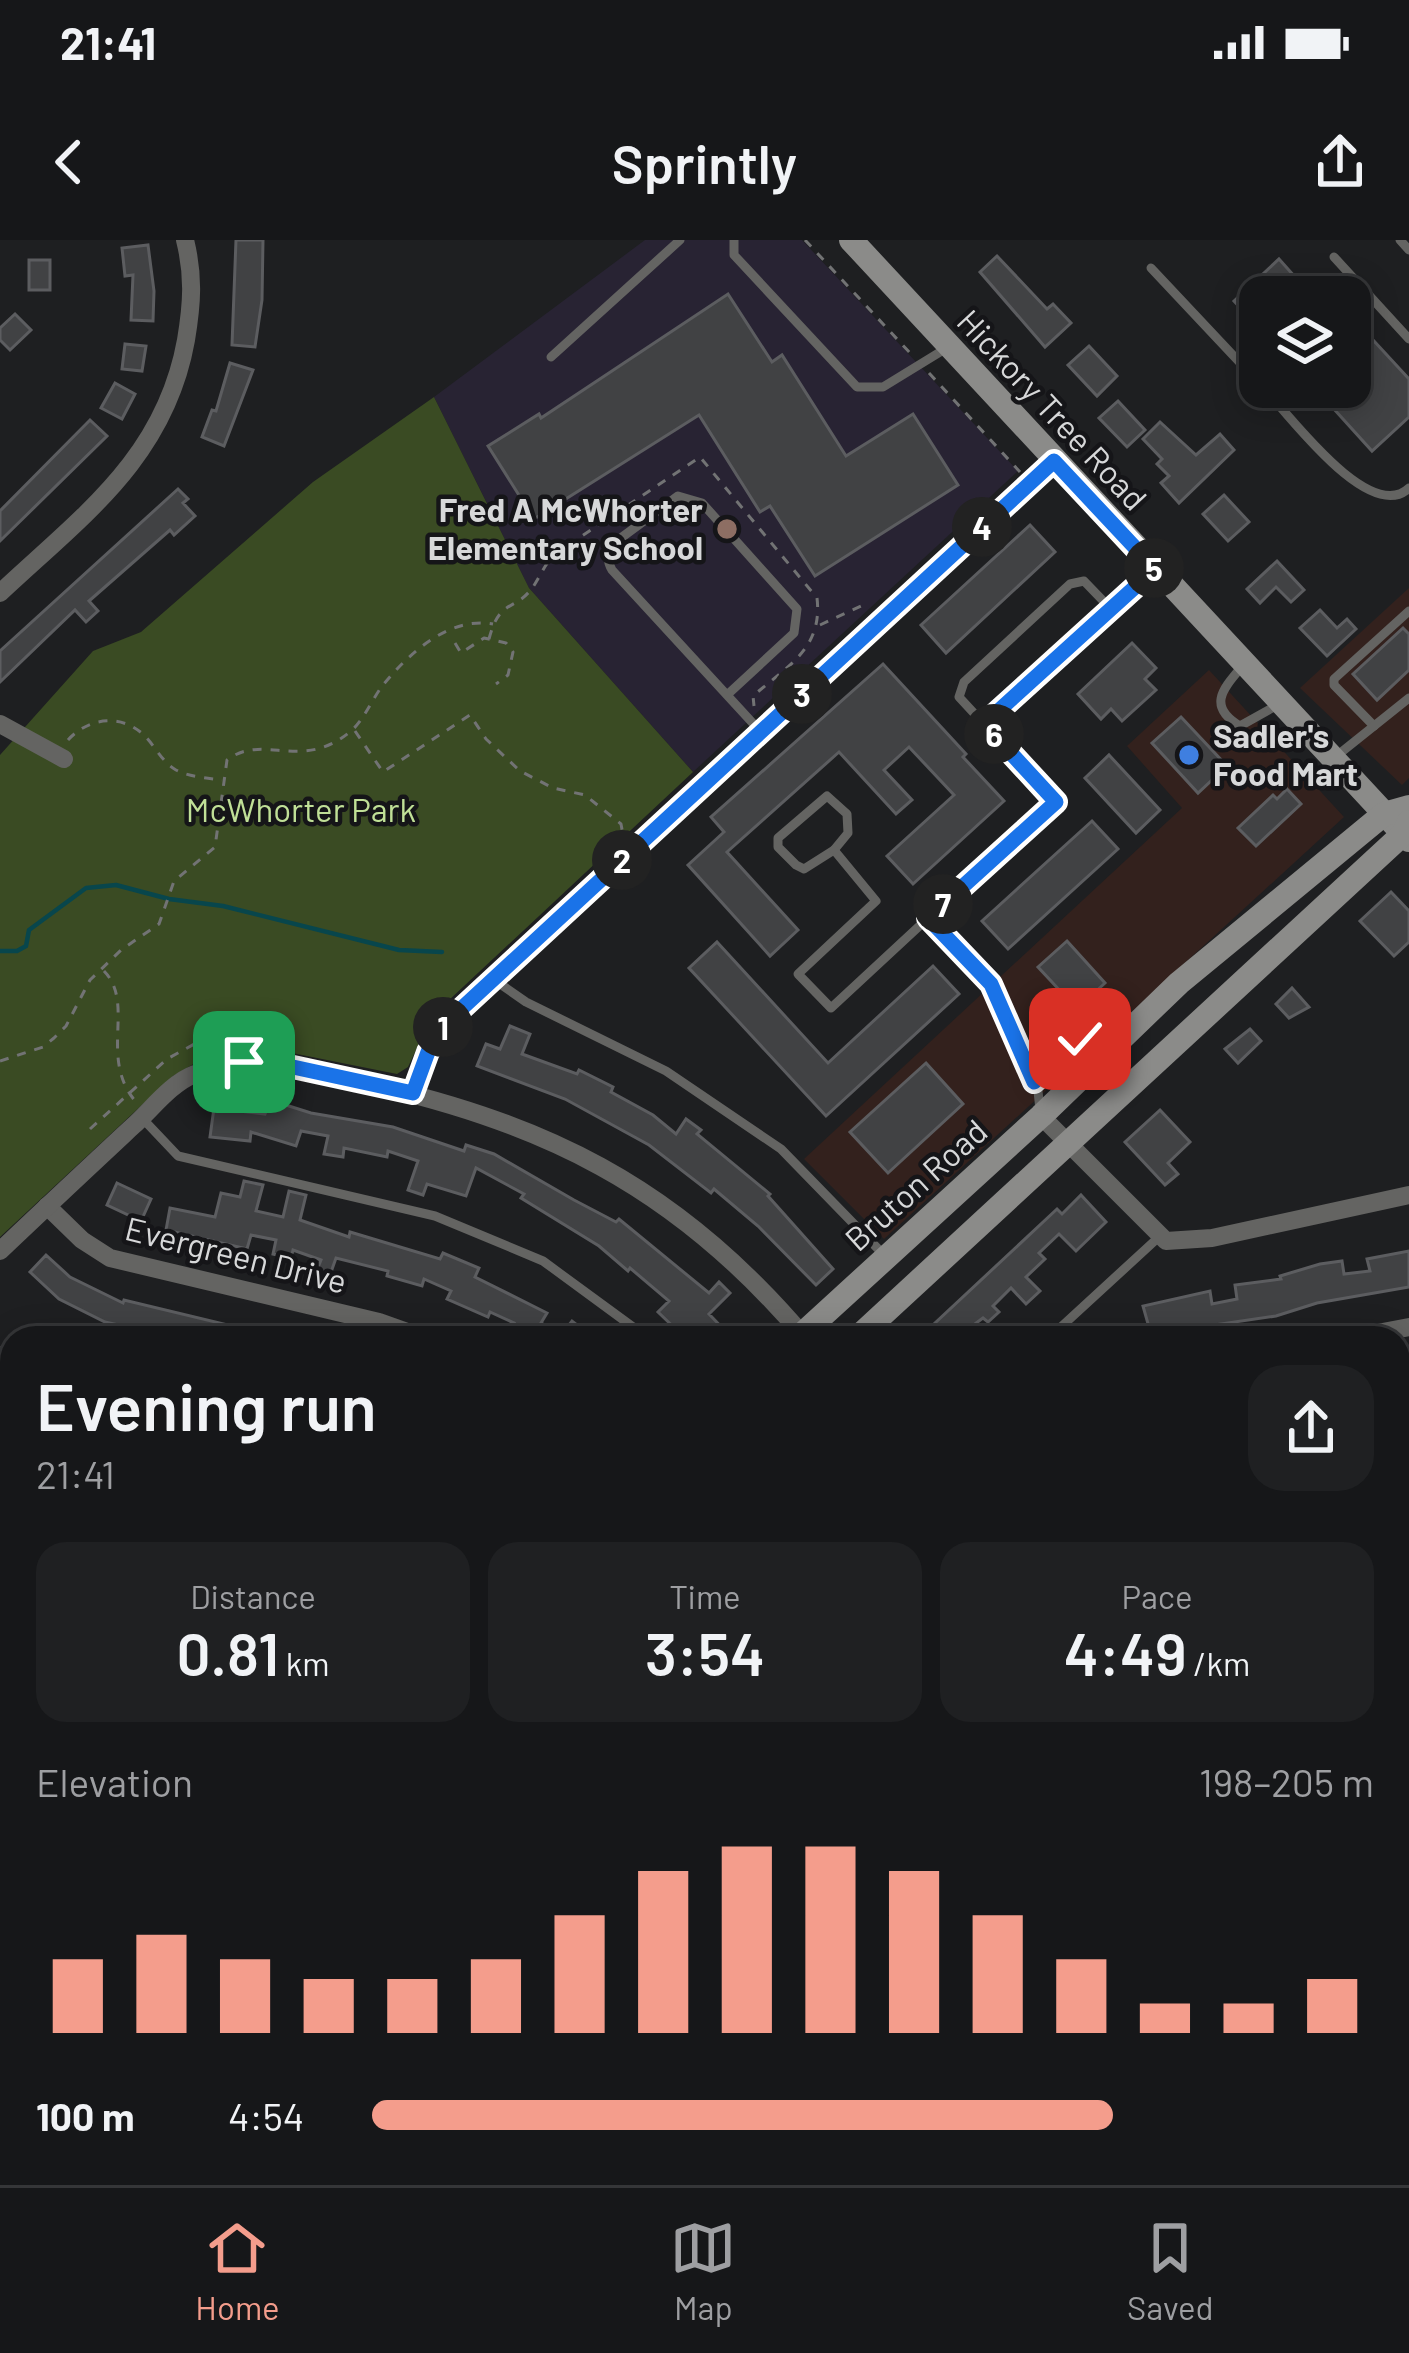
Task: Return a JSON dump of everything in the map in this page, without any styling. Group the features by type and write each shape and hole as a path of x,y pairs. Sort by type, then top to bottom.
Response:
{"main road":[{"name":"Hickory Tree Road","path":"850,240 1384,814 1407,832"},
{"name":"Bruton Road","path":"814,1326 1179,982 1384,814 1409,807"},
{"path":"870,1326 1407,832"}],"street":[{"path":"0,593 111,489 151,440 180,375 193,280 185,240"},
{"path":"413,1093 428,1052 447,1022 1054,461"},
{"path":"0,724 59,757"},
{"path":"0,1251 190,1076 244,1062 293,1067 413,1093 548,1139 616,1172 716,1246 763,1288 793,1326"},
{"path":"1040,1116 1166,1241 1212,1238 1409,1195"},
{"name":"Evergreen Drive","path":"47,1206 82,1240 110,1258 390,1326"}],"lane":[{"path":"551,357 680,240"},
{"path":"734,240 734,255 857,387 883,387 949,346"},
{"path":"1400,240 1409,250"},
{"path":"1334,257 1409,339"},
{"path":"1151,268 1239,362"},
{"path":"1283,408 1352,482 1389,498 1409,488"},
{"path":"727,695 794,633 797,609 703,503 677,496 614,543 608,559 612,570 761,732"},
{"path":"984,724 1155,569"},
{"path":"834,850 876,901 798,974 831,1008 1056,802 959,697 959,690 1070,584 1084,581 1111,609"},
{"path":"1374,726 1334,685 1334,679 1409,610"},
{"path":"1244,664 1224,689 1221,708 1227,719 1240,726 1281,703"},
{"path":"1333,759 1408,702"},
{"path":"827,796 835,800 848,822 848,833 834,850 804,868 778,847 778,838 827,796"},
{"path":"928,918 991,984 1034,1082 1040,1116"},
{"path":"493,979 526,1002 666,1071 782,1149 886,1257"},
{"path":"1034,1082 1080,1039 1101,1058"},
{"path":"144,1116 178,1156 435,1216 543,1261 631,1326"},
{"path":"1062,1326 1161,1236"}],"path":[{"path":"805,240 1020,472"},
{"path":"489,639 502,608 535,585 541,567 555,554 700,457 817,598 818,626 806,650 753,696 755,708 746,716"},
{"path":"818,626 861,606 868,614"},
{"path":"0,1061 43,1047 54,1038 66,1026 90,980 121,950 159,924 174,881 215,847 227,760 246,749 310,753 328,745 354,729 382,686 443,632 458,624 493,624"},
{"path":"454,643 461,653 484,638 506,643 513,652 508,676 496,683"},
{"path":"354,729 383,772 470,715 486,739 520,771 553,788 585,795 621,824 638,829"},
{"path":"59,757 75,732 109,719 141,732 175,769 223,780"},
{"path":"621,824 624,842"},
{"path":"103,969 112,978 118,1005 118,1076 144,1116"},
{"path":"90,1129 167,1059 200,1041"}],"shaded area":[{"name":"Fred A McWhorter Elementary School","path":"645,240 802,240 1018,471 693,772 529,588 434,397"},
{"path":"1409,588 1409,778 1402,785 1300,688"},
{"path":"1209,670 1344,817 884,1239 804,1159 1182,808 1127,746"}],"green space":[{"name":"McWhorter Park","path":"434,397 529,588 693,772 432,1016 408,1067 397,1074 267,1048 209,1055 173,1076 0,1237 0,755 93,651 141,632 313,482"}],"building":[{"path":"236,240 263,240 255,347 232,345"},
{"path":"148,245 153,321 131,320 133,275 125,276 122,248"},
{"path":"997,256 1047,309 1053,304 1071,323 1045,347 980,272"},
{"path":"1279,259 1294,276 1261,276"},
{"path":"29,260 50,260 50,290 29,290"},
{"path":"728,294 772,362 782,355 846,456 913,414 958,485 815,576 770,506 760,512 699,415 534,519 488,446 539,414 541,418"},
{"path":"15,314 31,330 10,350 0,340 0,328"},
{"path":"1371,338 1409,379 1409,417 1372,451 1333,408 1371,408"},
{"path":"125,344 146,346 142,371 122,369"},
{"path":"1089,346 1117,376 1097,396 1068,365"},
{"path":"230,363 253,370 224,446 202,437 212,410 216,411"},
{"path":"115,383 135,394 122,419 101,408"},
{"path":"1118,401 1145,430 1127,447 1099,418"},
{"path":"90,420 107,436 0,541 0,511"},
{"path":"1160,422 1196,455 1220,434 1234,450 1179,503 1161,483 1169,476 1157,464 1162,459 1143,439"},
{"path":"178,489 195,516 174,535 170,530 89,601 98,611 86,622 75,610 0,682 0,651"},
{"path":"1224,495 1249,522 1228,541 1203,514"},
{"path":"1030,525 1055,552 946,653 921,625"},
{"path":"1277,561 1304,590 1291,602 1276,587 1260,603 1247,589"},
{"path":"1320,610 1337,628 1347,619 1356,629 1327,656 1300,628"},
{"path":"1403,628 1409,634 1409,670 1377,700 1353,674"},
{"path":"1132,643 1156,668 1145,679 1156,690 1122,721 1111,709 1101,719 1078,694"},
{"path":"883,664 1004,801 913,884 887,856 954,795 909,747 884,770 912,800 896,814 839,752 727,852 798,930 770,956 688,865 724,832 711,817"},
{"name":"Sadler's Food Mart","path":"1181,717 1227,766 1198,793 1152,743"},
{"path":"1109,755 1160,810 1136,833 1085,778"},
{"path":"1287,789 1301,804 1256,846 1238,828 1273,795 1277,799"},
{"path":"1092,821 1118,849 1008,949 982,921"},
{"path":"1391,892 1409,911 1409,942 1394,956 1360,921"},
{"path":"1067,941 1105,983 1077,1009 1038,967"},
{"path":"717,942 828,1063 933,966 959,994 826,1116 689,968"},
{"path":"1292,988 1309,1007 1289,1018 1276,1004"},
{"path":"1073,1006 1086,1020 1056,1047 1043,1033"},
{"path":"510,1026 530,1034 522,1054 577,1074 579,1070 613,1087 611,1092 676,1134 686,1119 701,1130 697,1134 770,1194 833,1269 816,1285 714,1189 711,1193 649,1145 565,1099 477,1066 486,1044 500,1049"},
{"path":"1250,1029 1261,1041 1238,1063 1225,1049"},
{"path":"926,1063 963,1104 888,1173 850,1132"},
{"path":"270,1100 311,1113 393,1127 464,1151 466,1145 494,1154 616,1222 619,1219 709,1293 719,1282 730,1293 709,1314 720,1326 673,1326 658,1312 669,1301 630,1268 628,1271 599,1246 521,1198 524,1194 476,1168 466,1196 427,1184 423,1195 408,1190 418,1161 388,1151 387,1157 344,1148 343,1157 324,1154 328,1136 301,1131 296,1146 251,1132 250,1141 210,1137 214,1108 265,1114"},
{"path":"1160,1110 1190,1142 1168,1163 1178,1174 1165,1185 1125,1142"},
{"path":"244,1181 263,1185 256,1211 283,1217 289,1191 306,1195 300,1220 440,1259 443,1253 479,1268 475,1277 547,1313 541,1323 547,1326 512,1326 490,1312 488,1317 447,1299 451,1291 424,1279 422,1286 387,1276 388,1271 336,1258 330,1275 317,1270 321,1260 293,1250 291,1258 273,1254 276,1240 251,1235 247,1249 166,1230 170,1208 215,1217 221,1193 240,1197"},
{"path":"117,1183 151,1199 141,1221 107,1205"},
{"path":"1081,1195 1106,1222 1076,1251 1059,1234 1039,1253 1045,1259 1026,1277 1040,1291 1026,1304 1011,1288 993,1306 999,1312 988,1322 983,1318 972,1326 932,1326 1057,1209 1062,1214"},
{"path":"1409,1251 1409,1287 1208,1326 1149,1326 1143,1306 1210,1291 1212,1304 1237,1299 1235,1285 1281,1279 1342,1261 1344,1274 1370,1271 1367,1259"},
{"path":"46,1255 70,1277 123,1303 232,1326 105,1322 59,1299 30,1272"}],"waterway":[{"path":"0,951 26,946 29,930 86,888 116,885 399,950 442,952"}],"place":[{"name":"Fred A McWhorter Elementary School","path":"727,529"},
{"name":"Sadler's Food Mart","path":"1189,755"}],"route":[{"path":"244,1062 293,1067 413,1093 428,1052 447,1022 1054,461 1155,569 984,724 1056,802 928,918 991,984 1034,1082 1080,1039"}]}
